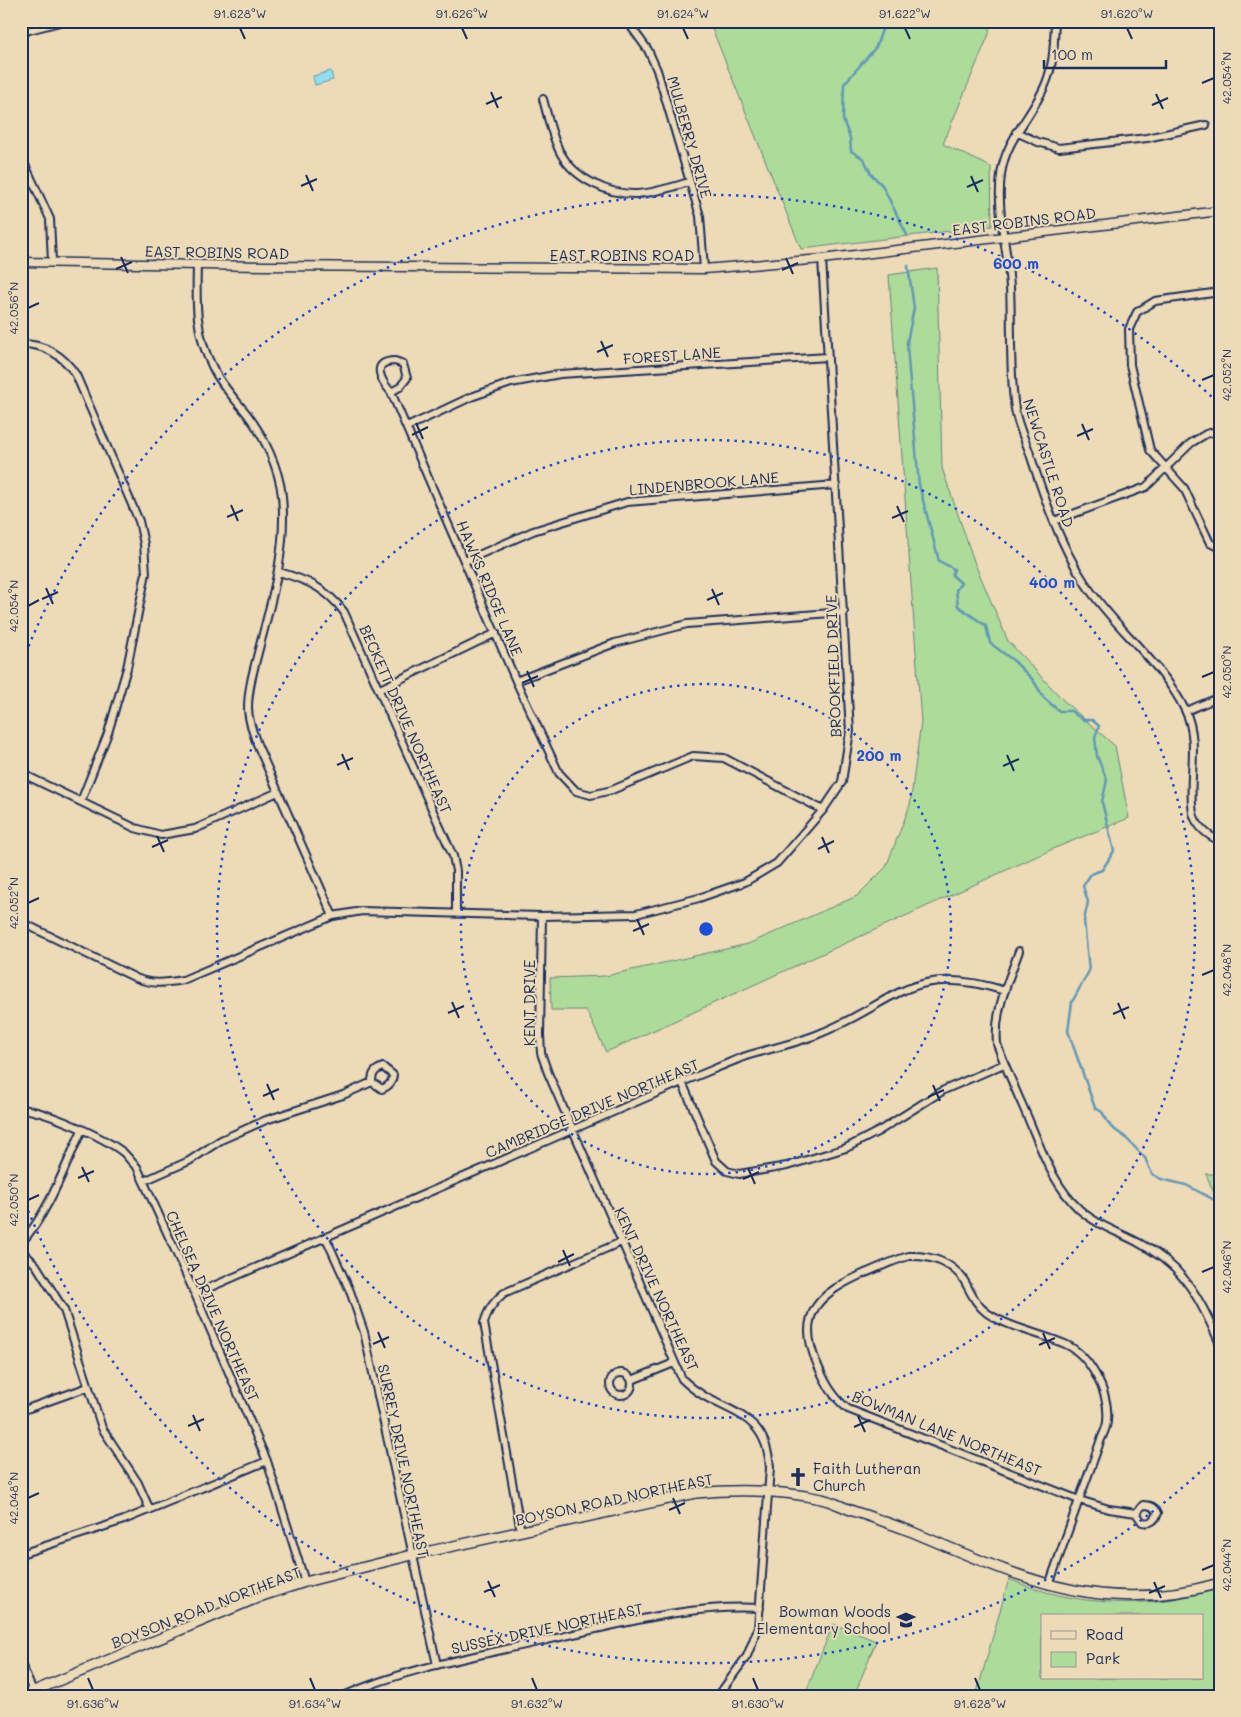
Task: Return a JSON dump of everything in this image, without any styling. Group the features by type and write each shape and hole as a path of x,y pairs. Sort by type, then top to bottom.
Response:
{"main road":[{"name":"BOYSON ROAD NORTHEAST","path":"27,1694 262,1596 305,1582 412,1555 696,1493 731,1490 768,1492 822,1499 877,1518 1009,1573 1082,1593 1138,1596 1186,1591 1220,1583"}],"street":[{"path":"21,34 29,30 64,21"},
{"name":"MULBERRY DRIVE","path":"627,21 634,27 657,70 700,216 704,269"},
{"name":"NEWCASTLE ROAD","path":"1055,21 1053,55 1046,84 1016,132 1006,152 1001,174 999,198 1010,286 1010,364 1015,411 1054,521 1069,556 1086,584 1110,616 1167,681 1186,711 1192,733 1194,764 1193,814 1203,832 1220,841"},
{"path":"543,99 561,156 573,170 585,179 601,187 635,194 655,192 689,182"},
{"path":"1016,132 1038,142 1059,148 1147,138 1206,125"},
{"path":"21,156 50,219 52,262"},
{"name":"EAST ROBINS ROAD","path":"21,262 704,269 822,259 1220,211"},
{"name":"BROOKFIELD DRIVE","path":"21,922 136,978 150,984 164,984 183,980 333,916 362,911 542,916 636,914 700,898 745,882 777,864 823,810 842,782 850,731 822,259"},
{"path":"197,265 197,320 205,350 213,370 260,433 282,494 284,542 252,677 248,709 256,744 333,916"},
{"path":"1220,292 1155,301 1138,312 1129,330 1130,365 1144,432 1150,450 1184,488 1210,543 1220,548"},
{"path":"21,344 44,347 55,353 67,362 76,375 139,521 144,544 146,573 127,668 108,733 81,801"},
{"name":"FOREST LANE","path":"407,427 471,397 511,383 560,374 828,357"},
{"name":"HAWKS RIDGE LANE","path":"391,392 400,387 407,378 403,364 395,361 384,364 379,376 391,392 407,427 516,681 559,773 576,791 591,795 612,790 693,756 724,758 823,810"},
{"path":"1054,521 1146,487 1192,444 1206,434 1220,430"},
{"name":"LINDENBROOK LANE","path":"465,561 533,531 627,502 836,485"},
{"name":"BECKETT DRIVE NORTHEAST","path":"278,572 307,580 321,587 334,598 344,612 453,856 456,870 456,913"},
{"path":"516,681 615,643 687,624 844,612"},
{"path":"380,689 496,633"},
{"path":"1186,711 1220,697"},
{"path":"21,773 135,828 161,835 195,829 278,792"},
{"name":"KENT DRIVE","path":"542,916 541,1053 555,1087"},
{"path":"1019,951 998,1011 996,1028 998,1044 1004,1064 1049,1168 1061,1189 1081,1211 1110,1230 1164,1257 1198,1295 1217,1330 1220,1344"},
{"name":"CAMBRIDGE DRIVE NORTHEAST","path":"195,1294 682,1082 745,1057 815,1035 847,1021 903,989 930,981 958,980 1005,990"},
{"path":"682,1082 716,1161 727,1171 739,1174 787,1166 846,1148 879,1131 944,1090 1004,1064"},
{"path":"144,1181 188,1161 221,1140 266,1120 343,1095 372,1082"},
{"name":"KENT DRIVE NORTHEAST","path":"555,1087 621,1242 682,1378 692,1388 711,1401 743,1415 754,1423 762,1433 769,1453 760,1608 754,1642 747,1656 718,1696"},
{"name":"CHELSEA DRIVE NORTHEAST","path":"21,1109 46,1114 112,1145 125,1154 144,1181 267,1462 305,1582"},
{"path":"21,1243 37,1222 55,1190 82,1130"},
{"name":"SURREY DRIVE NORTHEAST","path":"326,1238 350,1291 364,1332 437,1665"},
{"path":"521,1532 486,1338 484,1323 487,1312 494,1301 504,1293 621,1242"},
{"path":"21,1250 36,1265 64,1310 102,1428 138,1482 150,1510"},
{"name":"BOWMAN LANE NORTHEAST","path":"1049,1585 1108,1422 1105,1401 1096,1376 1086,1360 1067,1345 998,1319 985,1312 977,1303 964,1280 937,1259 921,1256 896,1260 836,1286 815,1307 809,1332 812,1355 830,1391 848,1409 1079,1500"},
{"path":"632,1380 674,1363"},
{"path":"21,1410 88,1387"},
{"path":"21,1554 150,1510 267,1462"},
{"path":"1079,1500 1109,1509 1136,1513"},
{"name":"SUSSEX DRIVE NORTHEAST","path":"343,1696 393,1676 681,1611 732,1606 760,1608"},
{"path":"21,1664 27,1694"}],"green space":[{"path":"709,21 990,21 989,34 943,144 991,167 992,226 801,249"},
{"path":"937,268 942,468 975,564 1008,641 1065,702 1115,746 1129,818 1055,848 606,1052 586,1010 551,1010 550,978 605,976 748,944 857,896 886,867 910,805 921,722 889,275"},
{"path":"1206,1174 1220,1174 1220,1208"},
{"path":"1009,1579 1060,1595 1086,1600 1113,1602 1167,1600 1220,1588 1220,1696 976,1696"},
{"path":"833,1624 876,1641 854,1696 816,1696 806,1692"}],"water":[{"path":"331,71 333,80 315,85 313,76"}],"waterway":[{"path":"885,21 876,47 844,84 843,120 850,138 851,151 864,159 871,174 882,185 907,235"},
{"path":"908,266 914,308 907,342 919,485 939,561 954,569 952,575 961,583 956,590 958,606 986,626 990,643 1014,661 1033,680 1044,698 1059,711 1071,711 1083,720 1092,720 1099,726 1095,737 1097,756 1107,780 1102,802 1114,851 1102,870 1091,874 1083,886 1088,902 1084,920 1089,971 1072,1002 1068,1031 1095,1108 1102,1112 1111,1127 1125,1137 1145,1158 1152,1174 1161,1179 1186,1185 1220,1203"}],"place":[{"name":"Faith Lutheran Church","path":"798,1477"},
{"name":"Bowman Woods Elementary School","path":"906,1620"}]}
